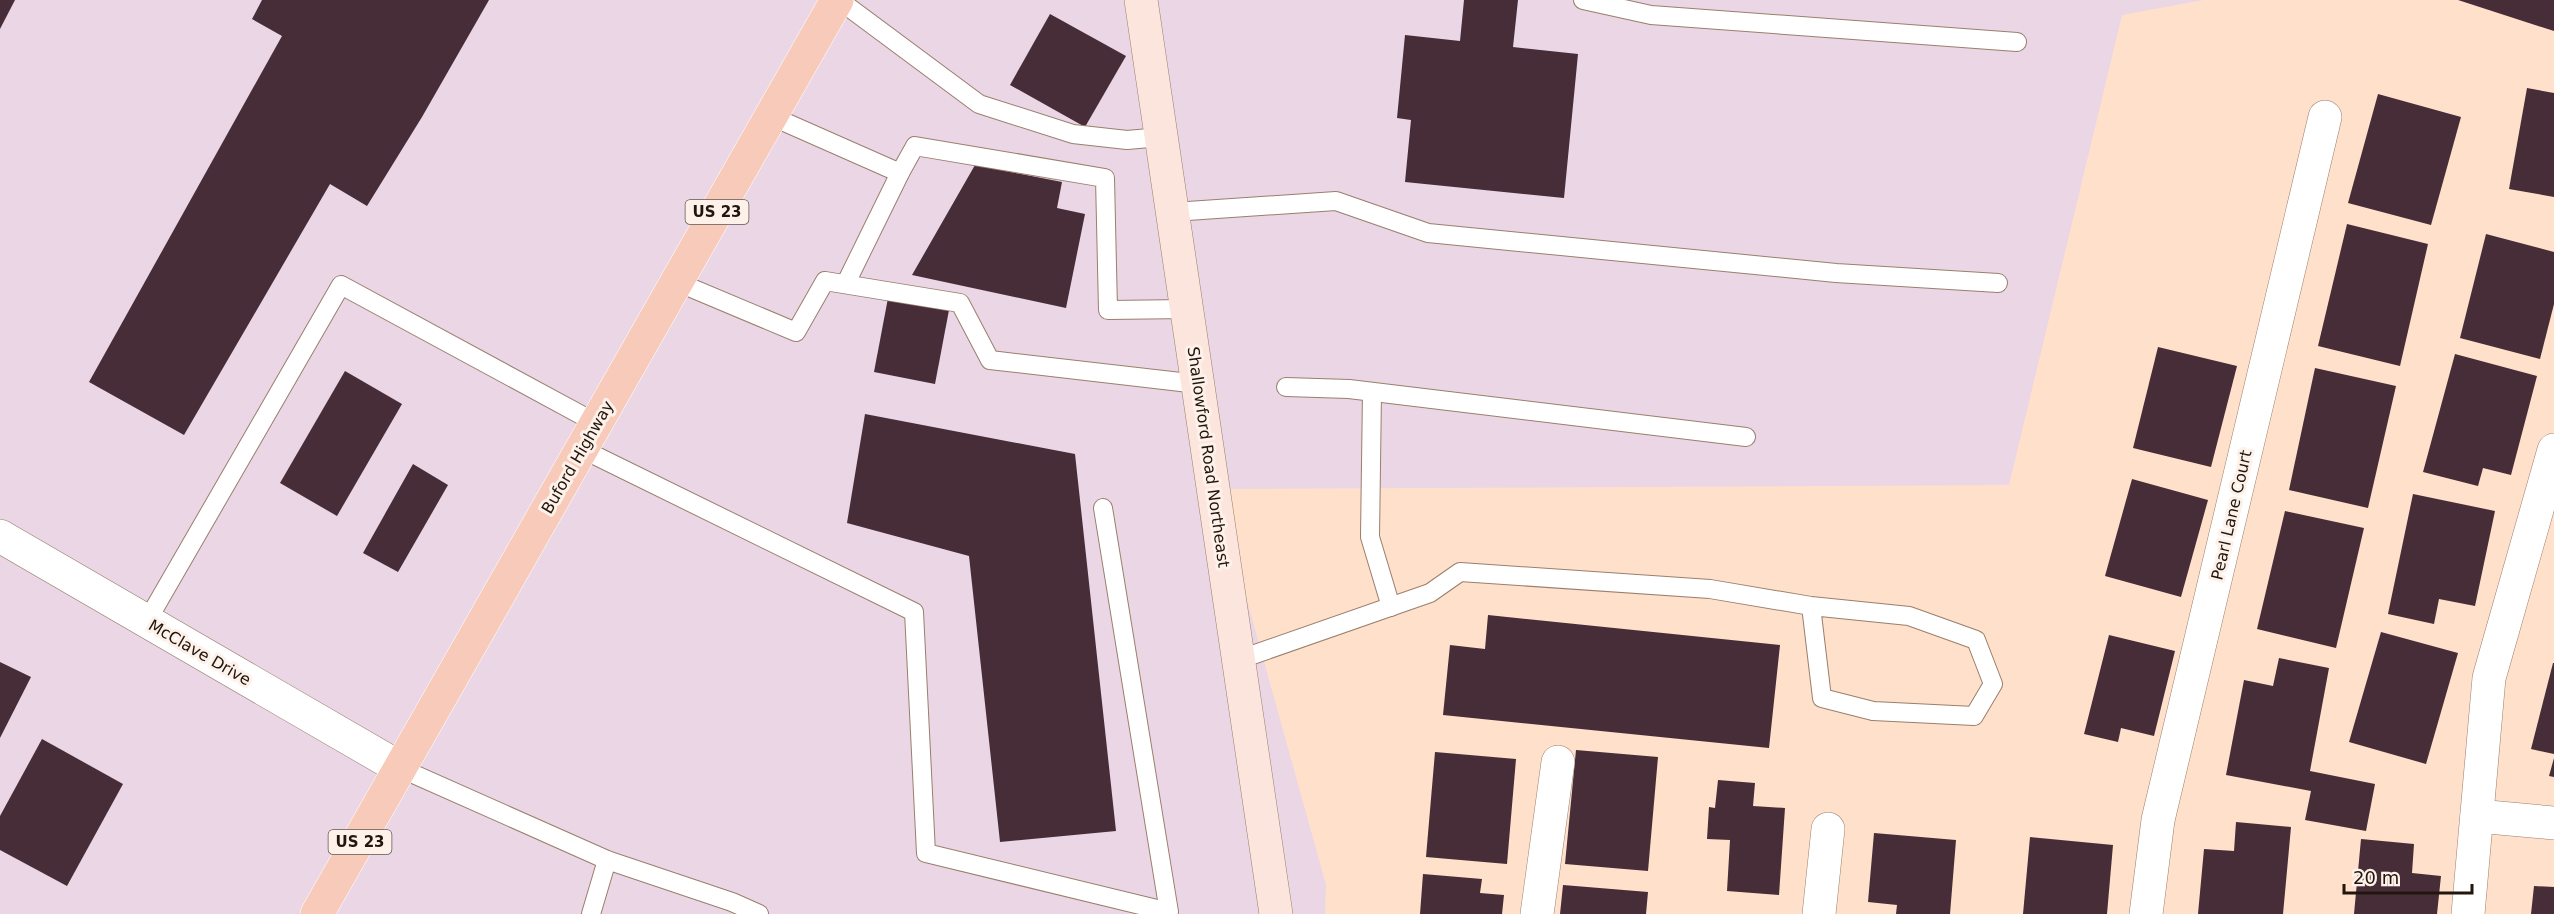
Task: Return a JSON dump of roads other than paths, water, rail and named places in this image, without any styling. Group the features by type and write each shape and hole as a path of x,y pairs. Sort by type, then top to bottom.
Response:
{"main road":[{"name":"Buford Highway","path":"317,914 838,0"}],"street":[{"name":"Shallowford Road Northeast","path":"1141,0 1276,914"},
{"name":"Pearl Lane Court","path":"2146,914 2158,820 2325,117"},
{"path":"2468,914 2489,678 2554,450"},
{"name":"McClave Drive","path":"0,536 400,768"},
{"path":"1538,914 1558,762"},
{"path":"2477,816 2554,824"},
{"path":"1819,914 1828,829"}],"lane":[{"path":"838,0 979,104 1072,134 1127,140 1161,137"},
{"path":"1583,0 1651,15 2017,42"},
{"path":"771,116 900,173"},
{"path":"846,283 915,146 1105,178 1108,310 1187,309"},
{"path":"1173,212 1336,201 1428,233 1836,273 1998,284"},
{"path":"677,282 796,332 825,280 960,303 990,360 1198,384"},
{"path":"147,621 341,285 589,436 914,612 926,853 1169,912 1103,508"},
{"path":"1286,387 1372,392 1746,437"},
{"path":"1372,392 1370,537 1391,607"},
{"path":"1239,660 1430,593 1460,572 1710,589 1811,606 1909,616 1976,640 1993,684 1974,716 1873,711 1822,698 1811,606"},
{"path":"400,768 607,860 732,902 759,914"},
{"path":"591,914 607,860"}]}
